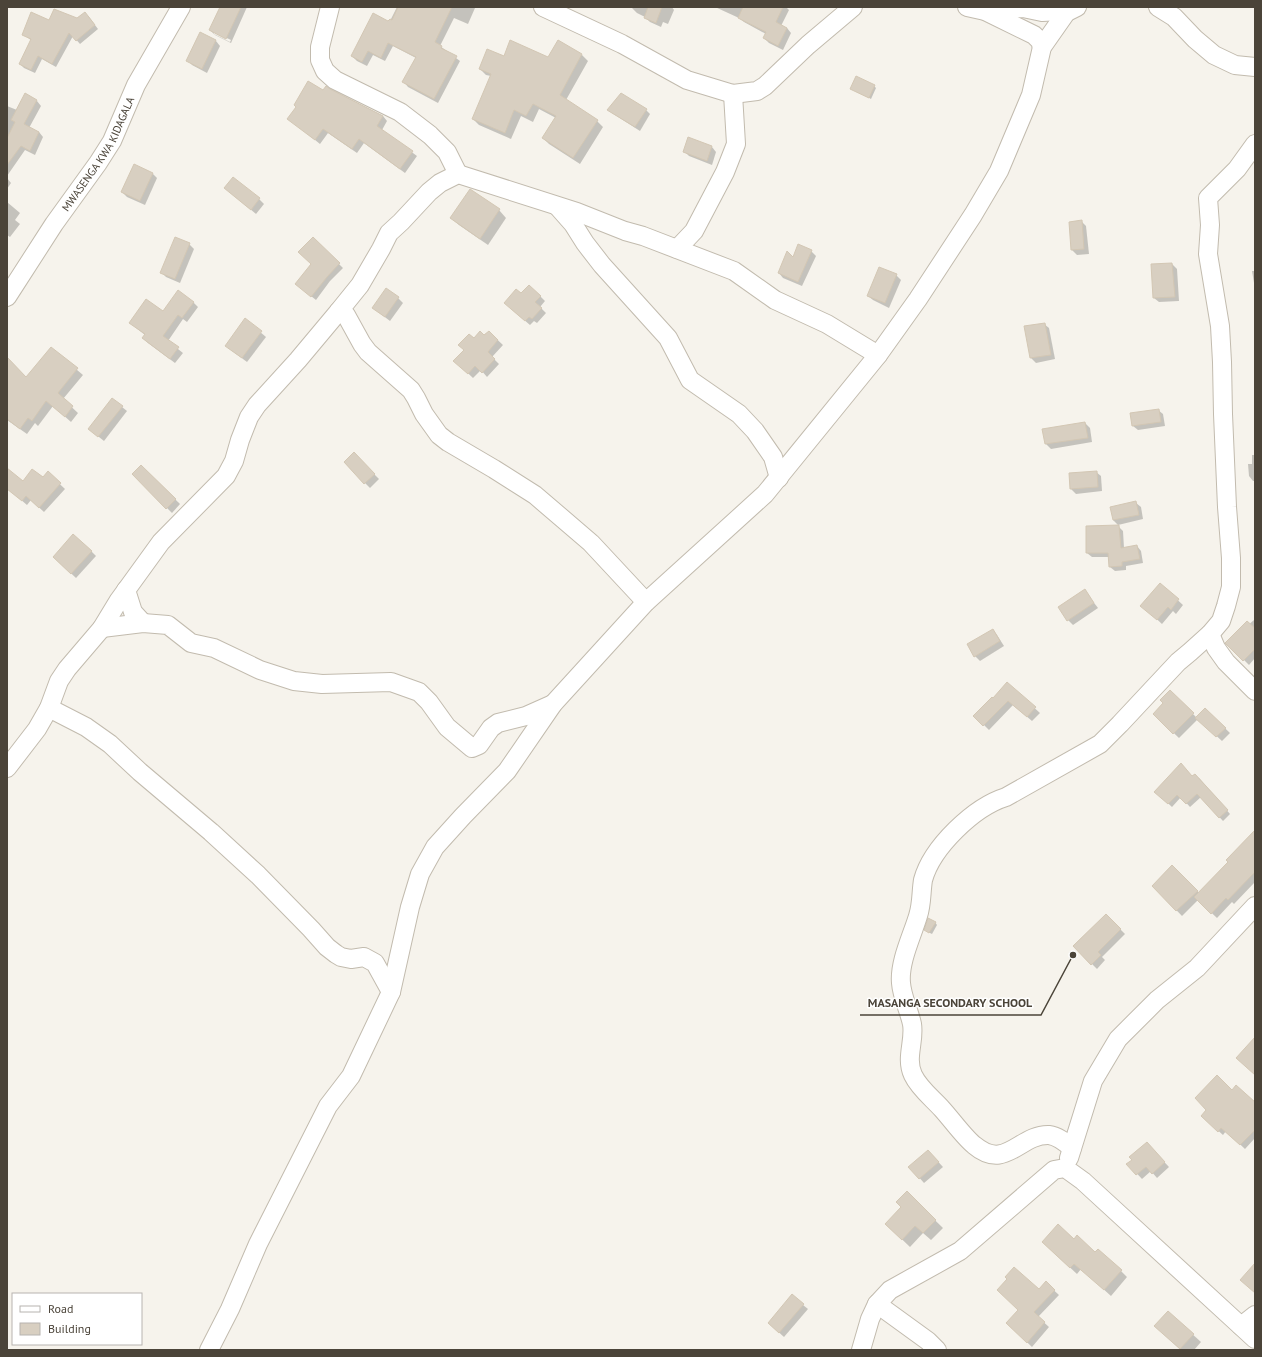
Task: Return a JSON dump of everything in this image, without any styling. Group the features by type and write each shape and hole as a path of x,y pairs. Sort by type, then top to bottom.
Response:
{"street":[{"name":"MWASENGA KWA KIDAGALA","path":"7,297 54,224 112,141 136,85 181,7"},
{"path":"330,7 320,47 320,60 325,72 336,80 400,112 430,135 447,152 458,174"},
{"path":"543,7 622,44 687,80 733,94 757,91 765,86 808,45 853,7"},
{"path":"967,7 985,11 1034,35 1040,41 1042,47"},
{"path":"1158,7 1174,12 1195,39 1214,55 1235,65 1255,67"},
{"path":"985,11 1024,8 1042,12 1072,8"},
{"path":"209,1350 230,1309 258,1244 328,1106 350,1076 392,992 410,907 420,874 436,847 463,816 507,771 553,704 646,602 765,494 878,355 918,299 973,215 999,171 1031,96 1042,47 1072,8"},
{"path":"677,249 694,231 724,172 736,144 733,94"},
{"path":"1072,1148 1062,1140 1050,1135 1036,1137 1010,1151 1000,1155 991,1156 974,1145 921,1087 913,1074 909,1059 913,1037 912,1024 901,983 903,960 920,911 924,880 932,860 950,836 969,817 994,801 1006,797 1100,744 1178,662 1210,634 1221,621 1231,586 1232,558 1226,493 1220,326 1208,254 1210,225 1208,198 1237,169 1255,144"},
{"path":"7,768 37,729 49,708 59,681 67,669 102,628 126,590 161,542 226,476 234,461 248,417 298,360 360,285 389,233 440,182 458,174 577,212 734,271 775,300 826,324 878,355"},
{"path":"558,207 573,224 602,265 668,338 690,380 739,414 755,431 773,457 779,478"},
{"path":"339,311 346,315 368,352 410,390 439,436 535,496 591,543 646,602"},
{"path":"126,590 133,612 143,623"},
{"path":"102,628 143,623 168,625 190,643 214,648 260,670 294,681 322,684 391,682 419,692 430,702 447,727 472,748 479,745 490,728 498,723 526,716 553,704"},
{"path":"1210,634 1216,648 1226,662 1255,691"},
{"path":"1190,652 1204,651 1213,654 1226,662"},
{"path":"49,708 86,727 110,744 258,875 327,947 341,957 351,959 364,957 375,963 392,992"},
{"path":"1065,1168 1093,1081 1118,1039 1158,1000 1197,968 1255,906"},
{"path":"861,1350 870,1319 878,1304 890,1290 960,1251 1054,1170 1065,1168 1083,1181 1255,1339"},
{"path":"878,1304 928,1341 937,1350"},
{"path":"1241,1326 1255,1315"}],"building":[{"path":"220,7 241,7 226,39 209,30"},
{"path":"398,7 452,7 435,42 442,46 441,48 457,56 434,99 402,82 416,57 388,43 381,58 368,51 362,62 351,56 373,13 388,21 390,19 392,20"},
{"path":"648,7 662,7 656,23 644,18"},
{"path":"743,7 783,7 776,22 787,28 778,46 763,38 766,32 738,18"},
{"path":"54,9 77,18 85,12 95,25 76,41 69,33 52,64 38,56 31,70 19,64 31,39 22,35 31,12 49,20"},
{"path":"200,32 216,40 202,69 186,61"},
{"path":"510,40 548,57 558,40 582,54 560,95 598,120 573,158 542,138 556,116 533,104 526,116 514,110 505,133 472,119 491,74 479,69 487,49 504,56"},
{"path":"856,76 875,85 869,98 850,89"},
{"path":"308,81 323,90 326,86 383,116 377,126 413,151 400,169 359,139 352,149 323,129 315,140 287,119 296,107 294,105"},
{"path":"25,93 37,100 24,124 39,132 30,151 21,146 7,165 7,138 15,122 11,120"},
{"path":"621,93 647,109 635,127 607,110"},
{"path":"688,137 712,146 707,161 683,152"},
{"path":"134,164 153,173 140,201 121,192"},
{"path":"233,177 260,198 251,210 224,188"},
{"path":"470,189 500,209 480,239 450,218"},
{"path":"1082,220 1084,249 1071,250 1069,222"},
{"path":"175,237 190,243 175,279 160,273"},
{"path":"313,237 340,263 311,297 295,284 311,264 298,252"},
{"path":"798,244 812,250 798,282 778,273 787,251 793,257"},
{"path":"1172,263 1175,297 1153,298 1151,264"},
{"path":"879,267 897,274 885,303 867,296"},
{"path":"529,285 541,296 535,302 542,308 532,319 529,317 525,321 504,303 516,289 521,293"},
{"path":"386,288 399,297 385,317 372,308"},
{"path":"178,290 194,302 182,318 178,315 163,336 179,347 170,359 142,338 145,334 129,323 146,299 163,311"},
{"path":"245,318 262,331 242,358 225,346"},
{"path":"1045,323 1051,355 1030,358 1024,326"},
{"path":"480,331 484,335 489,331 498,340 488,352 495,359 482,373 475,366 468,374 453,361 464,350 458,345 469,334 474,338"},
{"path":"51,347 78,368 58,393 73,406 65,417 46,401 32,421 28,418 20,429 7,419 7,357 26,377"},
{"path":"112,398 123,406 98,437 88,429"},
{"path":"1159,409 1161,422 1132,426 1130,413"},
{"path":"1085,422 1088,438 1045,444 1042,429"},
{"path":"354,452 375,474 364,484 344,462"},
{"path":"141,465 176,499 166,509 132,474"},
{"path":"7,468 23,481 32,469 43,477 48,471 61,483 39,508 26,496 22,501 7,489"},
{"path":"1097,471 1098,487 1070,489 1069,473"},
{"path":"1136,501 1139,515 1113,520 1110,507"},
{"path":"1119,525 1121,548 1137,545 1140,559 1122,562 1122,566 1109,567 1108,553 1086,553 1086,526"},
{"path":"73,534 92,551 71,574 53,557"},
{"path":"1160,583 1179,599 1171,610 1168,607 1157,620 1140,606"},
{"path":"1085,589 1094,603 1067,621 1058,607"},
{"path":"1247,621 1255,628 1255,649 1243,661 1225,643"},
{"path":"993,629 1000,641 974,657 967,644"},
{"path":"1007,682 1036,707 1027,717 1008,701 983,726 973,716 992,697 993,698"},
{"path":"1170,690 1194,713 1173,734 1153,714 1163,703 1160,700"},
{"path":"1205,708 1226,728 1216,737 1195,718"},
{"path":"1181,763 1192,776 1195,774 1228,810 1219,818 1197,794 1186,804 1177,795 1168,804 1154,792"},
{"path":"1255,830 1255,872 1228,900 1226,898 1211,914 1194,897 1228,862 1226,860"},
{"path":"1172,865 1198,891 1176,911 1152,886"},
{"path":"1106,914 1121,929 1098,952 1101,955 1091,965 1073,946"},
{"path":"928,918 936,922 929,933 924,930"},
{"path":"1255,1037 1255,1075 1236,1058"},
{"path":"1217,1075 1232,1090 1236,1085 1255,1102 1255,1130 1240,1145 1221,1128 1218,1132 1201,1116 1206,1110 1195,1098"},
{"path":"1147,1142 1165,1162 1152,1174 1146,1167 1136,1175 1126,1164 1132,1160 1129,1157"},
{"path":"928,1150 939,1162 919,1179 908,1167"},
{"path":"907,1191 936,1220 923,1233 915,1226 902,1240 885,1224 901,1207 896,1202"},
{"path":"1058,1224 1074,1239 1077,1235 1095,1252 1098,1249 1122,1270 1104,1290 1074,1264 1070,1268 1042,1242"},
{"path":"1255,1263 1255,1293 1240,1280"},
{"path":"1014,1267 1039,1289 1046,1281 1055,1290 1034,1312 1045,1322 1027,1343 1006,1323 1018,1310 997,1290 1007,1279 1005,1277"},
{"path":"792,1294 804,1304 779,1333 768,1323"},
{"path":"1168,1311 1194,1334 1180,1349 1154,1326"}],"place":[{"name":"MASANGA SECONDARY SCHOOL","path":"1073,955"}]}
